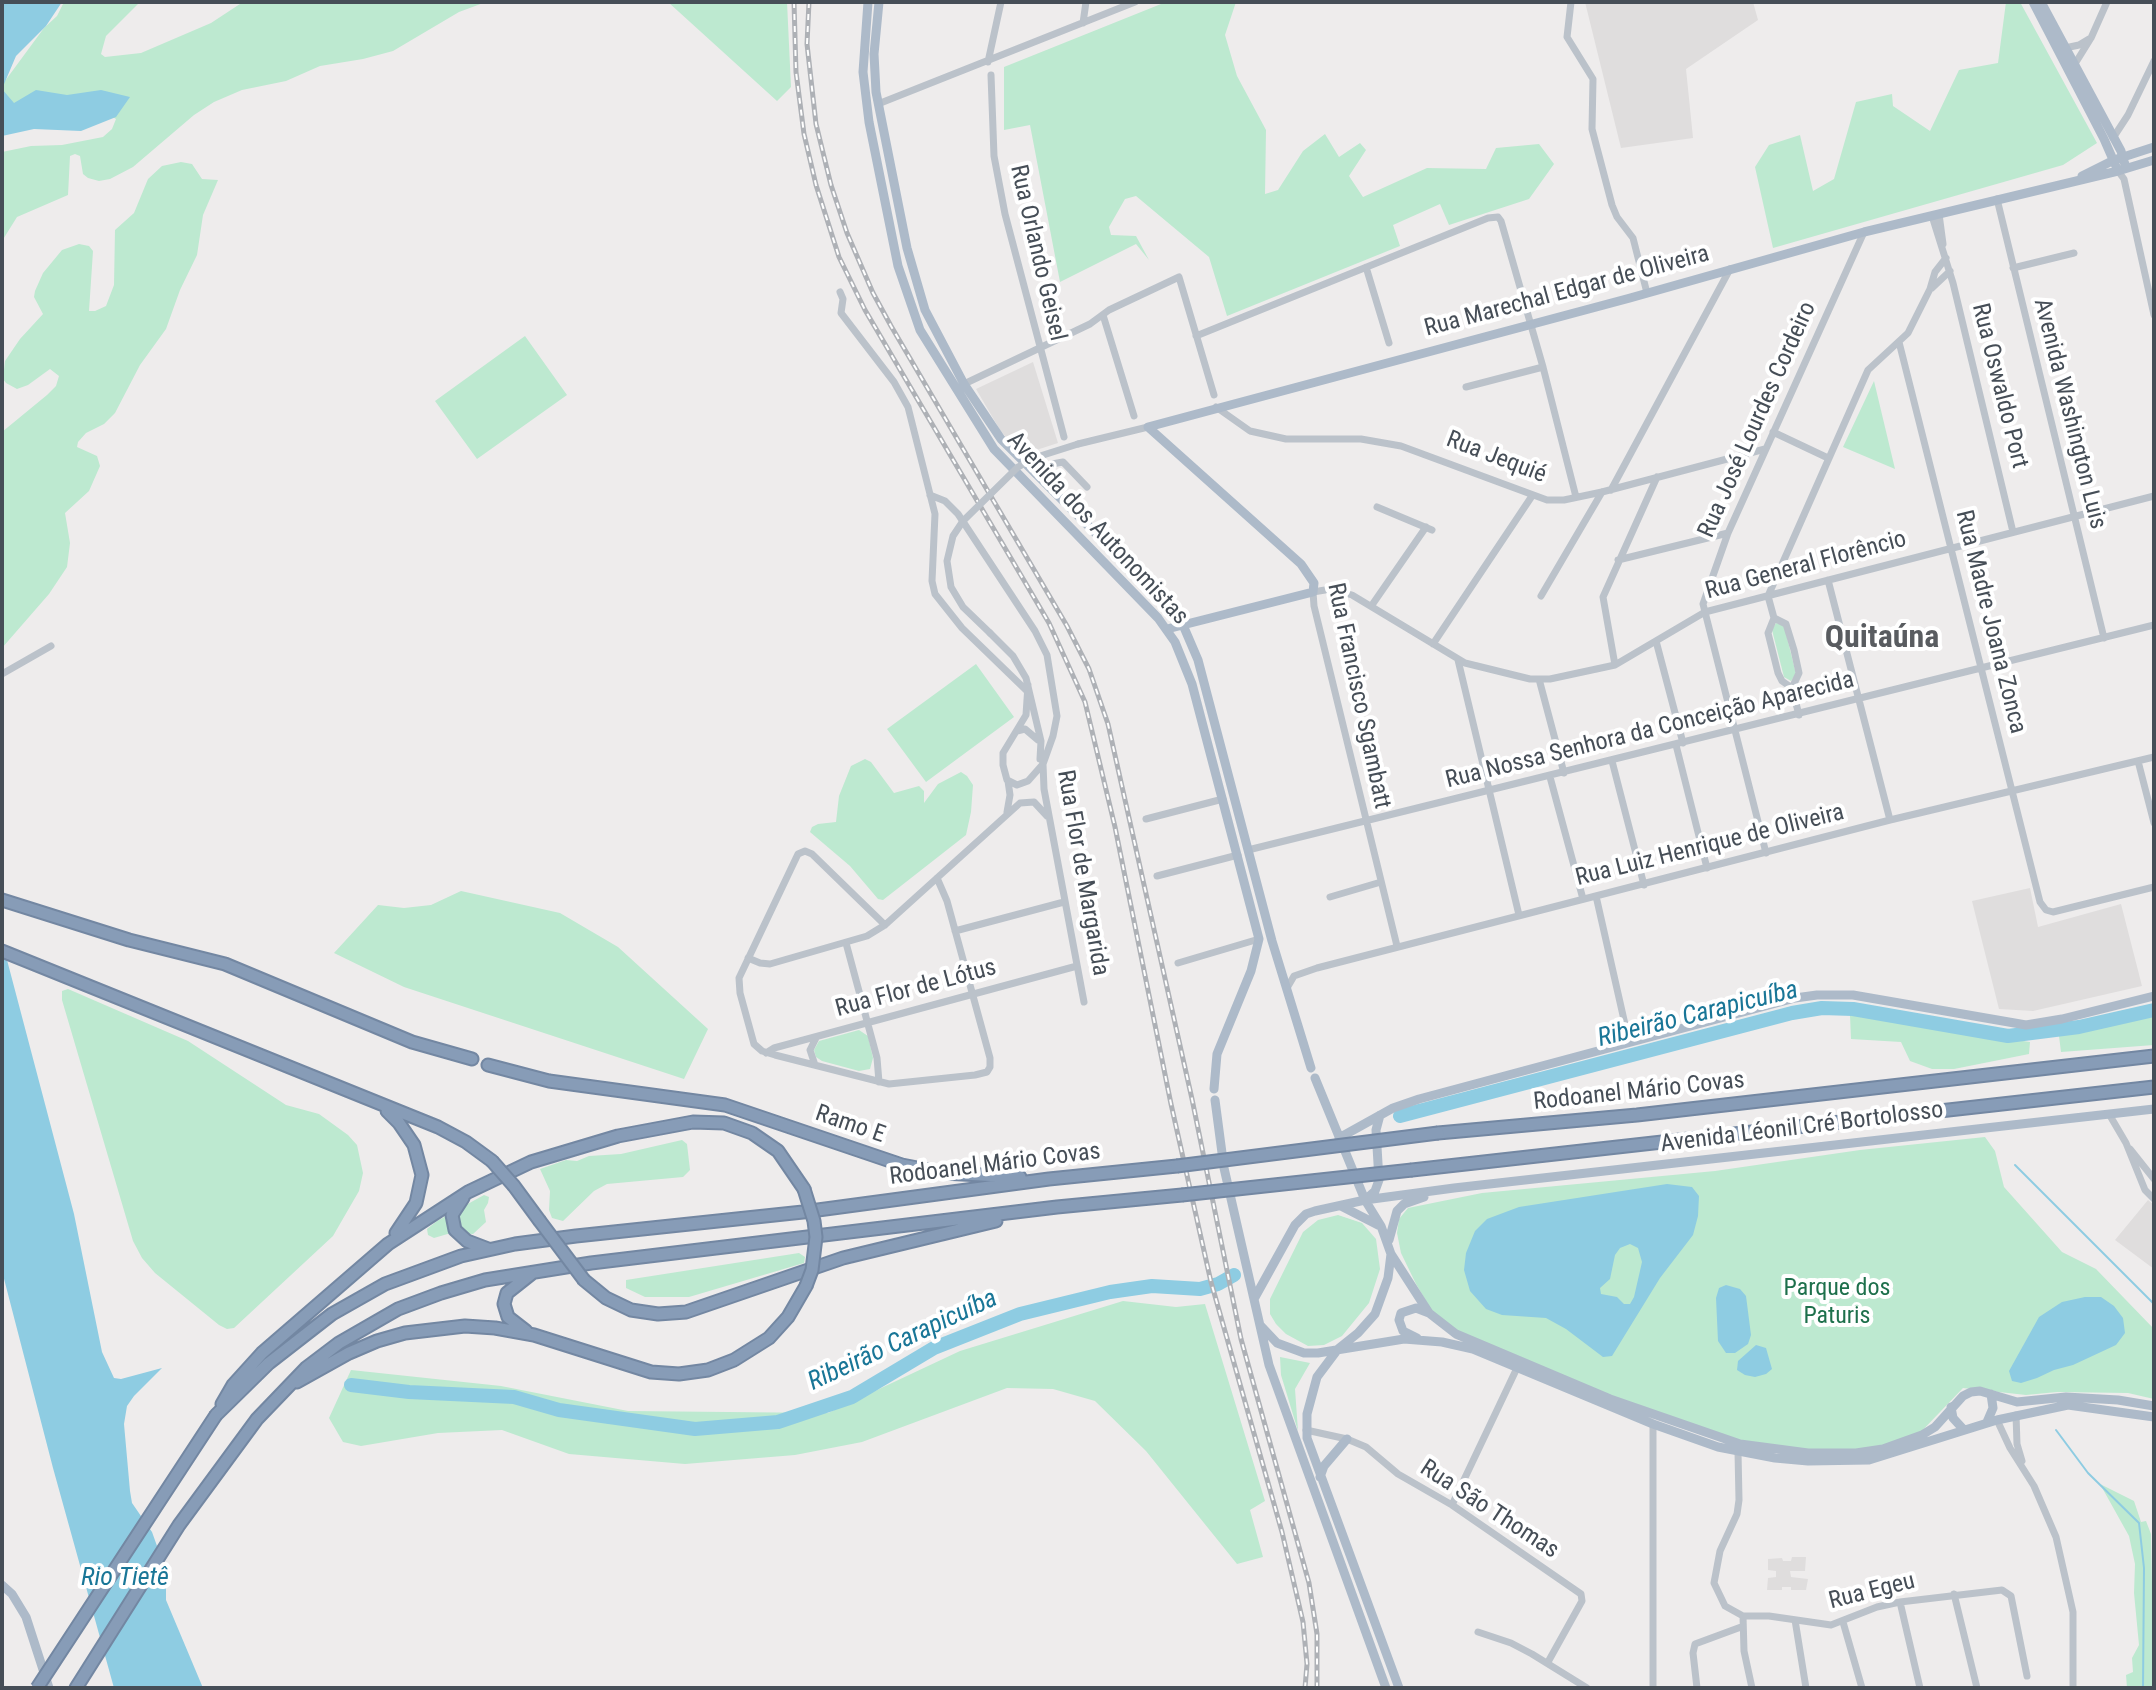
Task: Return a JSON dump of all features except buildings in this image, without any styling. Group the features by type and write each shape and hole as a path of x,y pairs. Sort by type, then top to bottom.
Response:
{"highway":[{"path":"2,900 225,964 412,1042 472,1059"},
{"path":"2,951 452,1133 492,1161 584,1280 606,1298 631,1310 658,1314 686,1312 872,1249 1057,1207"},
{"name":"Rodoanel Mário Covas","path":"237,1388 306,1332 356,1300 429,1266 488,1249 1438,1133 1637,1115 2154,1056"},
{"name":"Ramo E","path":"488,1065 549,1081 736,1108 902,1165 943,1173 1049,1179"},
{"name":"Rodoanel Mário Covas","path":"76,1688 179,1525 230,1453 282,1390 339,1343 398,1309 485,1280 591,1263 1057,1207 2154,1087"},
{"path":"381,1106 399,1123 414,1145 422,1175 416,1203 388,1244"},
{"path":"37,1688 216,1415 279,1336 388,1244 468,1192 531,1162 595,1141 668,1126 709,1122 738,1127 766,1141 787,1162 810,1205 816,1237 812,1270 788,1317 769,1338 734,1360 708,1370 679,1374 651,1372 534,1335 465,1326 405,1333 349,1353 282,1390"},
{"path":"468,1192 452,1215 455,1230 467,1241 488,1249"},
{"path":"534,1272 507,1293 504,1304 512,1321 534,1335"}],"main road":[{"name":"Avenida dos Autonomistas","path":"868,2 863,72 869,122 898,266 920,330 994,449 1167,629 1183,657 1223,799 1243,852 1313,1073 1365,1200 1381,1226"},
{"name":"Avenida dos Autonomistas","path":"879,2 874,54 878,104 907,248 920,296 934,330 964,384 1001,439 1159,596 1183,625 1198,660 1243,852 1259,939 1251,971 1214,1063 1214,1089"},
{"path":"2033,2 2107,125 2123,173"},
{"path":"2041,2 2118,159"},
{"name":"Rua Marechal Edgar de Oliveira","path":"2068,183 2118,159 2154,147"},
{"name":"Rua Marechal Edgar de Oliveira","path":"1148,427 1864,232 1997,199 2123,173 2154,160"},
{"name":"Rua Francisco Sgambatt","path":"1148,427 1301,564 1314,583 1313,592"},
{"name":"Rua General Florêncio","path":"1167,629 1313,592"},
{"path":"1339,1138 1380,1115 1419,1099 1750,1009 1817,995 1853,995 2026,1025 2154,996"},
{"path":"1215,1100 1224,1168 1275,1384 1386,1688"},
{"name":"Avenida Léonil Cré Bortolosso","path":"1341,1205 1454,1188 2154,1109"},
{"path":"1365,1200 1375,1191 1379,1180 1376,1142 1380,1115"},
{"name":"Avenida Léonil Cré Bortolosso","path":"1390,1249 1390,1230 1397,1211 1418,1198 1454,1188"},
{"path":"1254,1299 1273,1261 1300,1219 1315,1211 1341,1205 1381,1226 1390,1249 1429,1313"},
{"path":"1390,1249 1383,1295 1375,1314 1338,1349 1322,1370 1313,1387 1306,1430 1320,1477 1399,1688"},
{"path":"1421,1340 1403,1331 1399,1320 1401,1313 1416,1308 1429,1313 1456,1334 1474,1342 1610,1399 1740,1444 1808,1453 1868,1452 1922,1435 1935,1427 1951,1407 1971,1392 2017,1402 2066,1397 2154,1406"},
{"path":"1260,1325 1277,1343 1290,1350 1318,1353 1382,1341 1421,1340 1473,1349 1653,1424 1738,1452 1808,1461 1869,1460 1992,1421 2068,1405 2154,1417"},
{"path":"1991,1394 1992,1421"},
{"path":"1951,1407 1953,1418 1964,1430"},
{"path":"1320,1477 1324,1466 1347,1439"},
{"path":"2,1585 21,1605 49,1688"}],"street":[{"path":"988,62 1001,2"},
{"path":"1083,23 1086,2"},
{"path":"878,104 1135,2"},
{"path":"1571,2 1567,37 1593,79 1592,129 1614,211 1633,238 1647,293"},
{"path":"2072,68 2091,38 2107,2"},
{"path":"2065,48 2091,38"},
{"path":"2113,138 2128,115 2154,61"},
{"name":"Rua Orlando Geisel","path":"991,75 994,156 1012,249 1064,437"},
{"path":"2107,125 2128,115"},
{"path":"2123,173 2154,314"},
{"name":"Avenida Washington Luis","path":"1997,199 2104,638"},
{"name":"Rua Oswaldo Port","path":"1935,215 2013,532"},
{"path":"1196,336 1488,218 1498,217 1543,367 1576,497"},
{"name":"Rua José Lourdes Cordeiro","path":"1705,612 1703,604 1728,533 1864,232"},
{"path":"1852,236 1858,247"},
{"path":"2013,268 2074,253"},
{"path":"1792,688 1782,681 1778,673 1768,633 1774,618 1768,596 1868,370 1899,342 1914,323 1945,254"},
{"path":"1366,267 1389,343"},
{"path":"1541,596 1606,491 1730,269"},
{"path":"1930,289 1950,271"},
{"path":"964,384 1179,277 1214,395"},
{"path":"840,292 843,299 841,313 894,382 908,407 935,517 932,581 936,598 1019,686 1028,688"},
{"path":"1103,315 1134,416"},
{"name":"Rua Madre Joana Zonca","path":"1899,342 2040,902 2046,910 2053,912 2154,887"},
{"path":"1466,387 1543,367"},
{"name":"Rua Jequié","path":"1216,407 1250,431 1286,439 1361,439 1401,446 1532,496 1556,500 1606,491 1765,449"},
{"name":"Rua Marechal Edgar de Oliveira","path":"1028,688 1013,656 963,607 951,587 947,561 953,536 963,521 1018,467 1037,457 1078,444 1148,427"},
{"path":"1773,432 1828,458"},
{"path":"1035,474 1052,464 1063,462 1087,487"},
{"path":"1615,665 1603,597 1657,477"},
{"name":"Rua Flor de Margarida","path":"930,495 941,499 958,514 1035,631 1049,664 1057,716 1043,764 1048,819 1084,1002"},
{"path":"1433,644 1532,496"},
{"name":"Rua General Florêncio","path":"1313,592 1339,590 1372,605 1458,660 1497,672 1539,679 1615,665 1705,612 2154,496"},
{"path":"1372,605 1429,528 1377,507"},
{"path":"1618,560 1728,533"},
{"path":"1828,580 1890,820"},
{"name":"Rua Francisco Sgambatt","path":"1313,592 1312,601 1397,946"},
{"path":"1705,612 1766,853"},
{"path":"1774,618 1786,624 1794,650 1799,673 1792,688 1799,715"},
{"name":"Rua Nossa Senhora da Conceição Aparecida","path":"1157,876 2154,625"},
{"path":"1656,641 1707,868"},
{"path":"2,674 51,646"},
{"path":"1458,660 1519,915"},
{"path":"1539,679 1564,773"},
{"path":"1007,778 1012,784 1021,784 1043,764 1028,688"},
{"path":"1006,814 1010,795 1003,753 1021,730 1026,715 1028,688"},
{"path":"1021,730 1047,725 1057,716"},
{"path":"1021,730 1035,736 1041,752 1034,773"},
{"name":"Rua Luiz Henrique de Oliveira","path":"1286,990 1291,979 1301,972 1397,946 1890,820 2154,757"},
{"path":"1612,761 1644,885"},
{"path":"2138,761 2154,823"},
{"path":"1550,777 1583,899"},
{"path":"1146,819 1223,799"},
{"path":"748,958 767,964 867,936 885,925 1020,803 1030,801 1041,807 1048,819"},
{"path":"885,925 822,863 804,851 795,858 739,978 754,1044 766,1053 879,1082 915,1082 987,1072 990,1058 945,894 937,878"},
{"path":"1330,897 1381,882"},
{"path":"1596,896 1629,1042"},
{"path":"955,931 1064,902"},
{"path":"1178,963 1259,939"},
{"path":"846,943 878,1061 879,1082"},
{"name":"Rua Flor de Lótus","path":"766,1053 774,1048 1077,966"},
{"path":"815,1065 810,1050 817,1037"},
{"path":"2109,1114 2128,1147 2145,1190 2154,1199"},
{"path":"2128,1147 2154,1179"},
{"path":"1452,1505 1517,1368"},
{"path":"2016,1415 2017,1444 2023,1467"},
{"path":"1992,1421 2023,1467 2047,1511 2069,1591 2075,1634 2073,1688"},
{"path":"1653,1424 1653,1688"},
{"name":"Rua São Thomas","path":"1306,1430 1347,1439 1366,1447 1414,1485 1452,1505 1581,1594 1582,1601 1548,1662"},
{"path":"1738,1452 1737,1514 1720,1551 1714,1583 1725,1606 1743,1616 1741,1627 1752,1688"},
{"name":"Rua Egeu","path":"1743,1616 1769,1616 1823,1625 1843,1622 1864,1612 1900,1602 1996,1590 2010,1594 2027,1676"},
{"path":"1954,1594 1977,1688"},
{"path":"1900,1602 1920,1688"},
{"path":"1795,1620 1806,1688"},
{"path":"1843,1622 1862,1688"},
{"path":"1697,1688 1693,1653 1695,1644 1741,1627"},
{"path":"1478,1632 1511,1643 1548,1662 1587,1688"}],"shaded area":[{"path":"1585,2 1753,2 1758,20 1686,69 1693,138 1621,148"},
{"path":"1033,362 1058,443 1021,455 1000,430 976,389"},
{"path":"2030,888 2038,927 2121,904 2142,986 2033,1011 1999,1009 1972,901"},
{"path":"2148,1200 2154,1205 2154,1269 2115,1240"},
{"path":"1792,1557 1806,1557 1805,1571 1790,1571 1791,1577 1808,1579 1806,1590 1782,1587 1782,1590 1767,1590 1768,1578 1776,1577 1776,1571 1768,1570 1768,1559 1791,1561"}],"green space":[{"path":"64,2 140,2 106,36 101,54 105,57 141,53 211,23 243,2 486,2 459,12 393,51 320,66 286,81 242,90 214,102 133,167 110,179 99,181 88,178 83,174 80,156 70,156 68,195 17,217 2,241 2,152 103,137 112,129 116,119 111,116 2,119 2,85 44,28 57,16"},
{"path":"668,2 787,2 791,87 777,101"},
{"path":"1166,2 1236,2 1225,35 1237,76 1266,130 1265,194 1278,190 1303,151 1325,134 1339,157 1360,143 1366,150 1349,176 1363,197 1427,168 1486,169 1496,148 1539,144 1554,164 1529,199 1449,225 1440,204 1393,225 1400,246 1227,316 1209,257 1136,196 1125,199 1109,227 1111,235 1136,236 1149,260 1136,244 1060,282 1030,125 1004,130 1004,67"},
{"path":"2006,2 2020,2 2097,143 2063,165 1773,248 1755,167 1769,145 1800,135 1813,191 1834,179 1856,102 1892,94 1893,106 1930,131 1959,70 1998,63"},
{"path":"181,162 192,164 202,179 218,180 203,215 197,255 166,329 140,365 115,413 78,442 77,447 97,456 100,466 89,491 65,513 70,543 67,567 49,594 2,648 2,432 47,395 56,386 59,376 50,369 17,389 3,379 5,361 43,314 34,297 35,291 43,273 62,250 79,244 89,246 93,251 89,311 106,306 114,285 115,230 134,213 148,179 162,166"},
{"path":"525,336 567,395 477,459 435,401"},
{"path":"1874,381 1895,469 1843,447"},
{"path":"1776,623 1784,625 1796,674 1791,681 1784,677 1772,630"},
{"path":"976,664 1014,717 926,782 887,729"},
{"path":"865,759 871,762 894,793 919,786 924,791 924,803 938,784 961,772 973,785 966,835 883,900 878,899 850,866 810,832 818,824 836,822 839,796 851,766"},
{"path":"461,891 560,913 618,947 708,1029 684,1079 404,987 334,953 378,905 404,908 431,905"},
{"path":"68,989 188,1041 286,1105 319,1114 357,1145 363,1173 359,1191 333,1236 234,1328 219,1325 155,1273 133,1241 62,1000 62,991"},
{"path":"2154,1013 2154,1045 2061,1052 2059,1036"},
{"path":"1850,1015 2030,1042 2029,1054 1954,1069 1932,1069 1910,1061 1901,1042 1851,1039"},
{"path":"859,1030 868,1036 873,1058 870,1069 859,1071 816,1057 814,1050 819,1041"},
{"name":"Parque dos Paturis","path":"1985,1137 1995,1151 2004,1187 2062,1252 2096,1269 2154,1329 2154,1399 2128,1393 2026,1395 1963,1388 1917,1436 1867,1450 1816,1450 1758,1444 1689,1428 1450,1329 1432,1311 1416,1284 1401,1253 1397,1233 1399,1219 1408,1208 1482,1193 1715,1171 1860,1150"},
{"path":"682,1140 687,1144 690,1170 683,1177 607,1184 594,1191 563,1221 552,1218 549,1210 550,1191 540,1169 566,1160 621,1154"},
{"path":"484,1195 489,1197 484,1210 486,1222 473,1234 451,1233 434,1238 428,1235 427,1229 437,1221"},
{"path":"1338,1215 1362,1223 1376,1239 1380,1269 1369,1303 1342,1336 1324,1345 1308,1346 1286,1334 1276,1324 1270,1314 1270,1299 1303,1232 1318,1220"},
{"path":"799,1253 805,1257 804,1263 689,1297 645,1297 626,1288 626,1280"},
{"path":"1123,1301 1176,1307 1205,1304 1265,1501 1250,1510 1263,1557 1237,1564 1146,1451 1095,1401 1053,1389 1007,1388 862,1442 795,1455 685,1464 569,1454 502,1430 438,1433 361,1446 343,1442 329,1418 351,1370 501,1386 628,1411 828,1413 960,1351"},
{"path":"1280,1357 1310,1363 1295,1389 1298,1431 1281,1375"},
{"path":"2100,1484 2134,1501 2141,1522 2146,1521 2151,1534 2154,1688 2127,1688 2126,1675 2133,1672 2132,1658 2139,1645 2134,1593 2135,1564 2129,1536"}],"water":[{"path":"2,2 62,2 46,26 16,56 2,89"},
{"path":"2,89 14,103 36,90 67,95 101,90 130,97 116,117 81,131 34,129 2,136"},
{"name":"Rio Tietê","path":"2,941 74,1214 102,1352 114,1378 121,1379 162,1368 127,1406 124,1424 130,1491 132,1503 152,1532 166,1571 166,1600 203,1688 114,1688 53,1468 2,1271"},
{"path":"1667,1184 1692,1187 1699,1196 1693,1235 1660,1278 1612,1356 1603,1357 1546,1318 1502,1315 1486,1309 1470,1291 1464,1270 1466,1253 1475,1231 1487,1219 1519,1207","holes":["1630,1244 1638,1248 1642,1262 1630,1304 1601,1294 1600,1288 1610,1279 1615,1255 1620,1248"]},
{"path":"1726,1285 1740,1289 1746,1296 1751,1335 1748,1344 1735,1353 1726,1353 1718,1341 1716,1298 1719,1288"},
{"path":"2101,1297 2114,1306 2123,1318 2125,1333 2116,1345 2037,1378 2021,1383 2012,1381 2009,1371 2039,1317 2062,1302"},
{"path":"1756,1345 1766,1348 1772,1369 1755,1377 1737,1370 1738,1361"}],"waterway":[{"name":"Ribeirão Carapicuíba","path":"1400,1116 1792,1013 1822,1008 1853,1009 2008,1036 2079,1027 2154,1010"},
{"name":"Ribeirão Carapicuíba","path":"2015,1165 2154,1304"},
{"name":"Ribeirão Carapicuíba","path":"351,1385 409,1392 514,1397 559,1410 695,1429 778,1422 852,1397 934,1348 1020,1314 1110,1292 1152,1286 1200,1289 1234,1275"},
{"path":"2056,1430 2088,1473 2139,1523 2144,1568 2143,1688"}],"railway":[{"path":"794,2 796,72 804,134 816,185 839,257 865,310 1049,623 1085,702 1115,827 1211,1282 1282,1532 1303,1622 1307,1664 1305,1688"},
{"path":"809,2 807,44 816,124 847,233 891,326 1067,626 1089,669 1108,724 1192,1099 1241,1339 1309,1583 1317,1634 1317,1688"}],"district":[{"name":"Quitaúna","path":"1882,639"}]}
